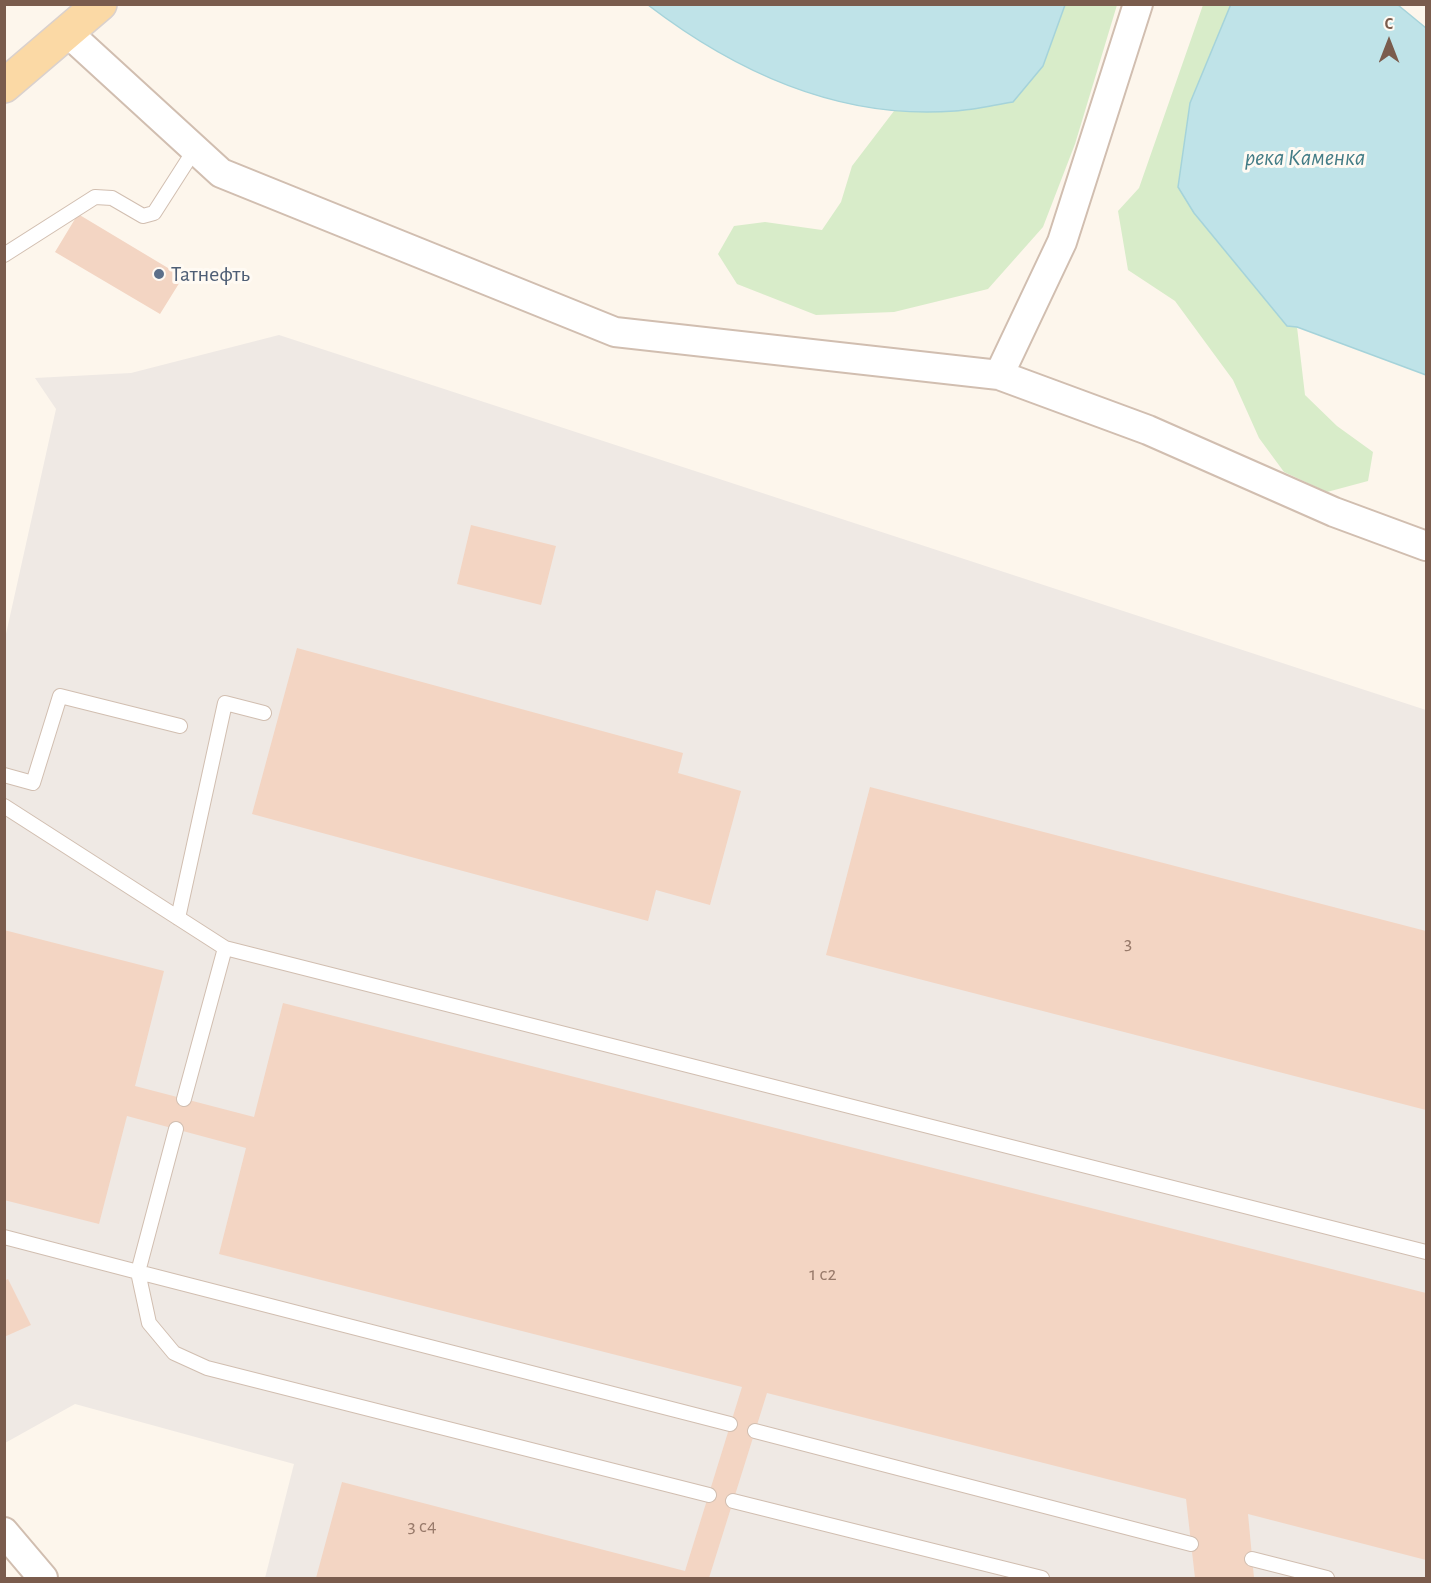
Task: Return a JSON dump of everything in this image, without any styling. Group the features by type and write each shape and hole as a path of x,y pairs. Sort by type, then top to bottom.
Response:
{"main road":[{"path":"4,86 100,4"}],"street":[{"path":"999,375 1062,242 1138,4"},
{"path":"67,32 221,173 615,332 999,375 1148,430 1334,512 1426,546"},
{"path":"4,1532 43,1578"}],"lane":[{"path":"4,255 95,197 112,198 143,216 154,213 195,149"},
{"path":"4,775 33,783 60,696 180,726"},
{"path":"178,918 225,703 264,713"},
{"path":"4,806 225,948 1426,1252"},
{"path":"184,1099 225,948"},
{"path":"176,1129 138,1272 149,1323 174,1353 207,1368 709,1495"},
{"path":"4,1237 730,1424"},
{"path":"755,1431 1191,1544"},
{"path":"734,1501 1042,1578"},
{"path":"1252,1559 1327,1578"}],"shaded area":[{"path":"279,335 1426,710 1426,1578 265,1578 294,1464 75,1404 5,1443 4,643 56,409 35,378 131,373"}],"green space":[{"path":"1065,5 1117,5 1075,144 1043,227 988,289 894,312 816,315 737,284 718,254 734,226 765,222 822,230 841,202 852,166 894,111 955,111 1043,66"},
{"path":"1203,5 1231,5 1190,103 1194,213 1287,326 1297,327 1305,395 1337,426 1373,452 1368,481 1327,492 1284,472 1259,438 1233,380 1175,301 1128,270 1118,211 1139,188"}],"water":[{"name":"река Каменка","path":"1231,4 1398,5 1426,28 1426,375 1297,327 1287,326 1194,213 1178,187 1190,103"},
{"path":"648,5 1065,5 1043,66 1013,102 977,109 912,112 871,108 792,87 717,52"}],"building":[{"path":"78,214 183,277 160,314 55,252"},
{"path":"471,525 556,546 541,605 457,584"},
{"path":"297,648 683,753 678,773 741,791 710,905 656,890 648,921 252,814"},
{"path":"870,787 1426,931 1426,1110 826,955"},
{"path":"4,930 164,971 135,1086 254,1117 283,1003 1426,1293 1426,1560 1248,1514 1254,1578 1195,1578 1186,1499 767,1393 709,1578 316,1578 342,1482 685,1571 742,1387 219,1254 246,1148 127,1116 99,1224 4,1200"},
{"path":"8,1279 31,1325 4,1337 4,1281"}],"place":[{"name":"Татнефть","path":"159,274"}]}
